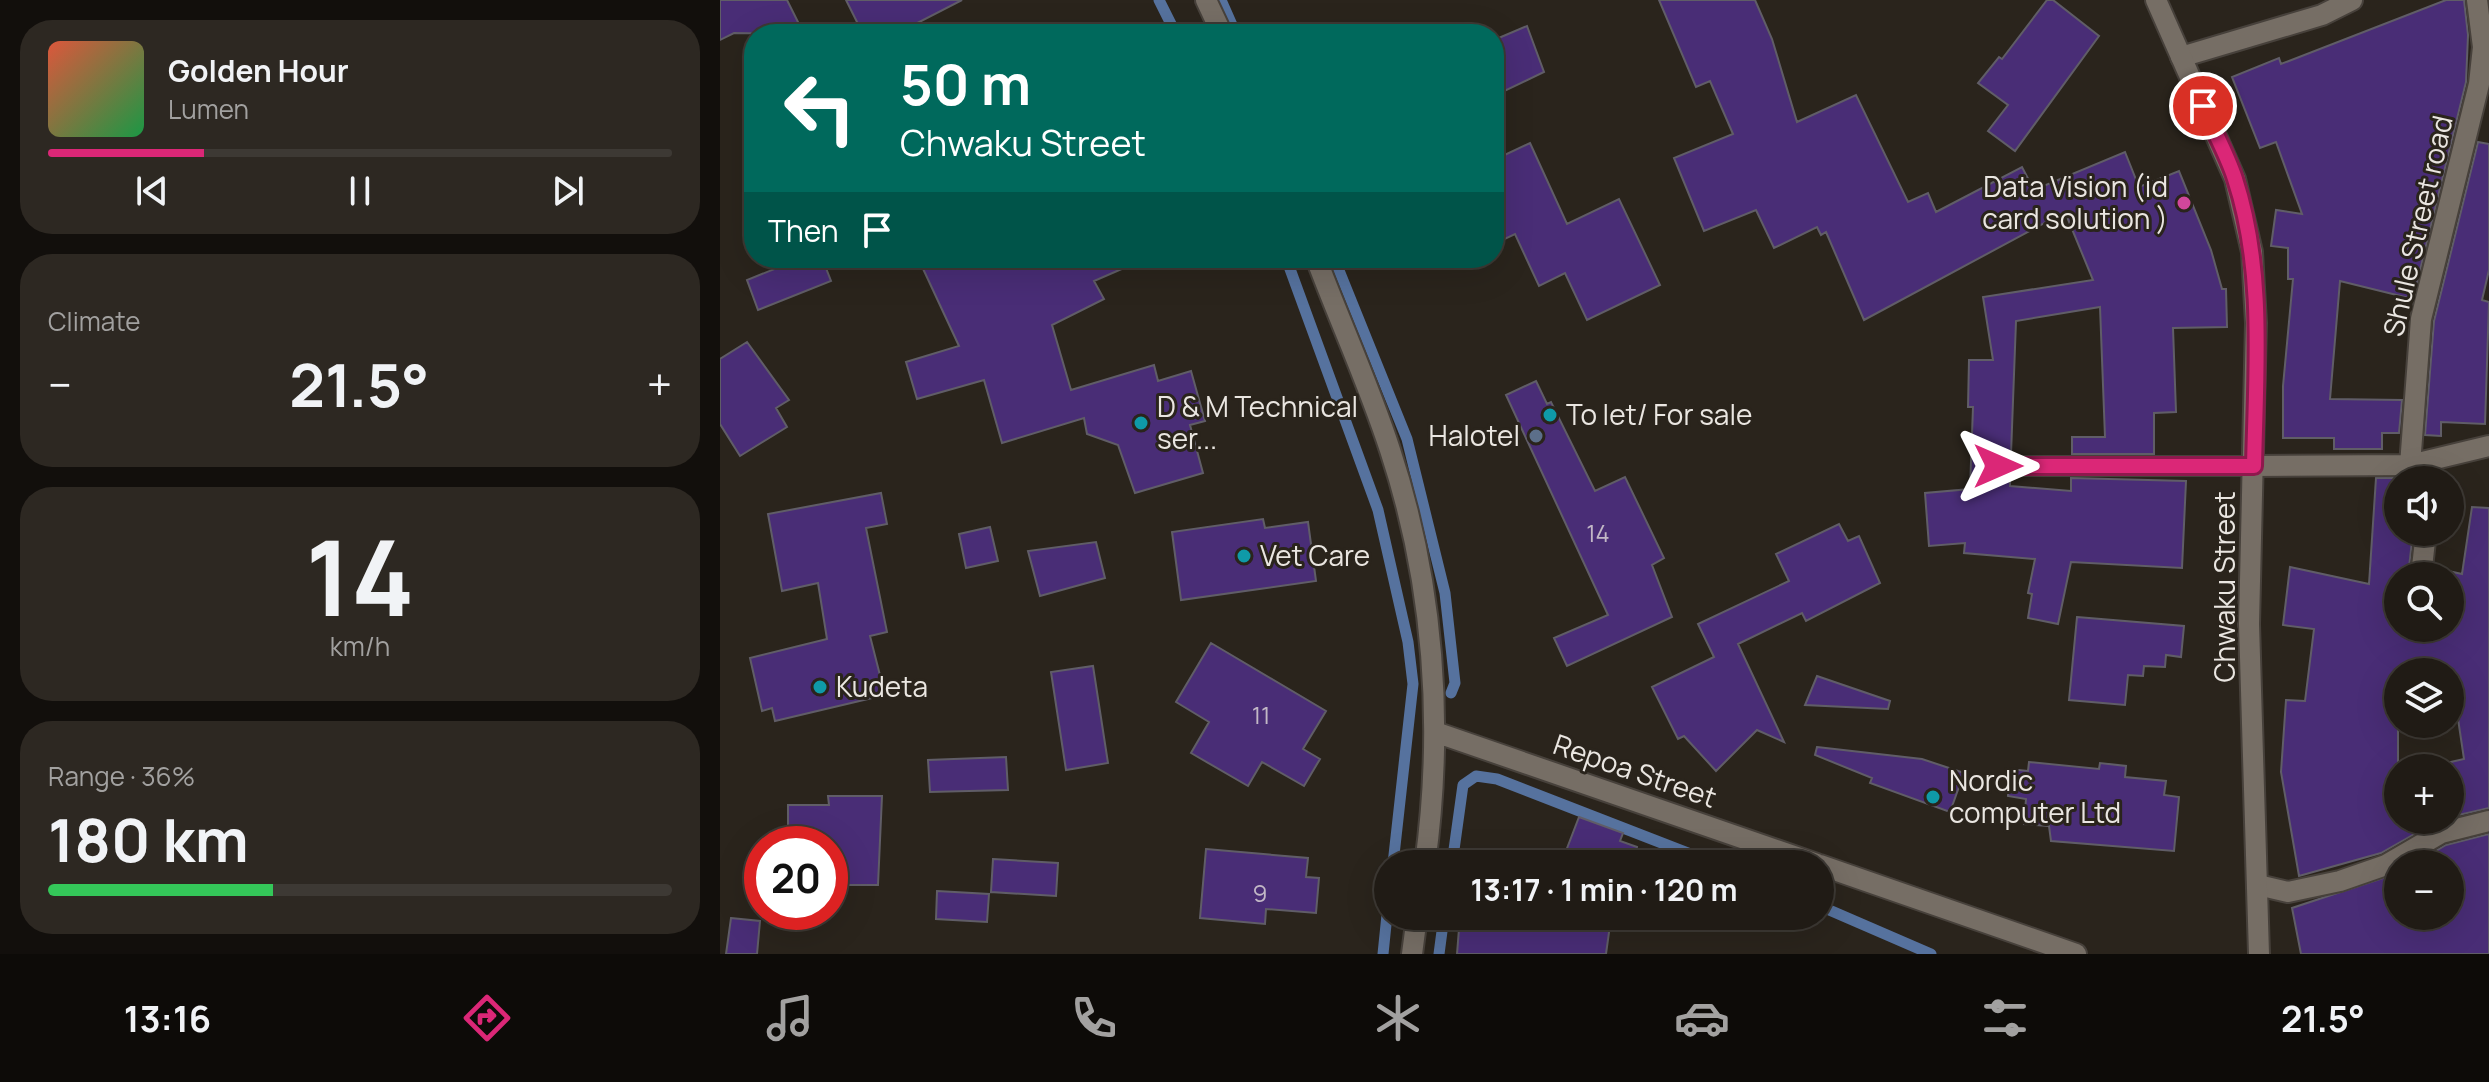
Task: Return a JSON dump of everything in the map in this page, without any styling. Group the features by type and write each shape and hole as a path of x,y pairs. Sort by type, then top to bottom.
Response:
{"street":[{"path":"1206,0 1217,24"},
{"name":"Chwaku Street","path":"2156,0 2235,179 2252,252 2256,323 2249,624 2259,954"},
{"path":"2181,57 2322,15 2352,0"},
{"name":"Shule Street road","path":"2410,465 2421,319 2479,84 2483,47 2477,0"},
{"path":"1320,268 1390,452 1421,574 1431,650 1435,732 1426,850"},
{"path":"2442,466 2489,446"},
{"path":"2254,466 2414,466"},
{"name":"Repoa Street","path":"1435,732 1775,850"},
{"path":"2258,885 2288,892 2340,881 2386,865 2441,833 2489,821"},
{"name":"Repoa Street","path":"1834,871 2076,954"},
{"path":"1412,954 1415,930"}],"lane":[{"path":"1998,466 2254,466"}],"building":[{"path":"720,0 787,0 799,24 744,24 744,33 734,33 720,40"},
{"path":"846,0 962,0 915,24 858,24"},
{"path":"1659,0 1755,0 1772,39 1797,122 1856,95 1908,202 1928,193 1936,212 2022,167 2034,190 2125,152 2139,187 2179,171 2211,250 2222,289 2226,289 2227,327 2173,328 2176,412 2154,413 2154,454 2072,454 2072,437 2105,437 2100,307 2016,321 2011,454 1993,455 1986,467 1993,477 2010,478 2010,486 2071,491 2071,478 2186,481 2182,568 2071,562 2058,624 2028,618 2032,594 2028,593 2035,559 1964,553 1965,543 1929,546 1925,493 1970,489 1973,407 1968,407 1969,360 1993,360 1983,297 2093,280 2065,212 1864,320 1826,232 1821,235 1817,227 1774,248 1756,210 1704,231 1674,158 1733,134 1710,81 1696,87"},
{"path":"2047,0 2053,0 2099,36 2015,151 1988,131 2008,105 1978,83 1999,57 2002,59"},
{"path":"2446,0 2464,0 2468,35 2466,82 2413,299 2340,281 2330,399 2402,400 2399,433 2382,433 2382,449 2334,449 2334,438 2283,438 2283,386 2293,279 2288,279 2288,248 2271,246 2276,210 2302,214 2276,142 2260,148 2232,77 2279,58 2281,64"},
{"path":"1527,26 1544,72 1504,91 1504,36"},
{"path":"2478,142 2489,144 2489,270 2482,300 2489,302 2485,424 2441,422 2441,436 2425,435 2434,321"},
{"path":"1530,143 1567,224 1619,199 1660,285 1587,320 1565,273 1539,286 1515,234 1504,239 1504,155"},
{"path":"777,268 826,268 831,281 758,310 747,280"},
{"path":"923,268 1124,268 1094,281 1104,299 1052,325 1071,390 1154,365 1158,381 1191,371 1205,421 1190,425 1203,473 1135,493 1118,445 1087,434 1084,418 1002,443 984,380 917,399 906,362 959,346"},
{"path":"747,342 789,400 776,408 787,427 740,456 720,424 720,359"},
{"path":"1536,381 1547,404 1551,402 1595,491 1625,477 1664,558 1652,565 1672,617 1567,666 1554,638 1608,615 1506,395"},
{"path":"2376,478 2384,478 2384,546 2411,546 2410,562 2384,562 2384,642 2464,642 2464,562 2472,507 2489,508 2489,808 2464,814 2464,754 2461,738 2464,738 2464,658 2384,658 2384,738 2398,738 2398,754 2384,754 2384,834 2414,834 2381,853 2299,876 2281,772 2286,700 2305,701 2314,629 2283,625 2290,567 2369,584"},
{"path":"881,493 887,524 866,528 887,632 870,636 885,695 775,721 772,708 762,711 750,658 827,639 818,583 782,591 768,514"},
{"name":"Vet Care","path":"1263,519 1265,528 1308,522 1316,581 1181,600 1172,532"},
{"path":"1839,524 1848,541 1859,536 1880,583 1806,621 1802,613 1738,644 1784,742 1757,730 1716,771 1684,736 1678,739 1652,687 1714,657 1698,624 1789,581 1776,554"},
{"path":"990,527 998,561 966,568 959,534"},
{"path":"1096,542 1105,578 1040,596 1028,551"},
{"path":"2077,617 2184,626 2181,657 2166,655 2165,667 2144,666 2143,676 2128,675 2125,705 2069,700"},
{"path":"1211,643 1326,711 1303,749 1320,759 1304,786 1262,762 1248,786 1191,753 1209,722 1176,702"},
{"path":"1093,666 1108,763 1066,770 1051,672"},
{"path":"1817,676 1890,701 1888,709 1805,705"},
{"name":"Nordic computer Ltd","path":"1817,747 1922,759 1964,773 1950,812 1870,783 1872,778 1815,755"},
{"path":"1006,757 1008,790 930,792 928,760"},
{"path":"2029,762 2099,769 2100,763 2126,766 2125,777 2166,781 2164,795 2179,797 2174,851 2051,841 2049,826 2024,824 2026,799 2008,796 2010,769 2028,771"},
{"path":"828,796 882,796 878,885 848,885 848,826 788,826 788,805 829,805"},
{"path":"1579,817 1623,833 1620,841 1637,847 1636,850 1566,850"},
{"path":"2489,834 2489,954 2301,954 2292,908 2384,878 2384,930 2464,930 2464,850 2438,850"},
{"path":"1206,849 1308,858 1306,877 1319,878 1316,913 1266,909 1265,924 1200,918"},
{"path":"993,859 1058,863 1056,896 991,892"},
{"path":"937,891 989,894 987,922 936,919"},
{"path":"731,918 744,919 744,930 759,930 757,954 726,954"},
{"path":"1459,930 1609,930 1606,954 1457,954"}],"waterway":[{"path":"1159,0 1171,24"},
{"path":"1221,0 1232,24"},
{"path":"1290,268 1378,510 1408,642 1413,684 1395,850"},
{"path":"1338,268 1407,439 1445,593 1455,683 1451,693"},
{"path":"1454,850 1463,785 1476,776 1497,779 1680,850"},
{"path":"1834,912 1931,954"},
{"path":"1383,954 1385,930"},
{"path":"1439,954 1442,930"}],"place":[{"name":"Data Vision (id card solution )","path":"2184,203"},
{"name":"To let/ For sale","path":"1550,415"},
{"name":"D & M Technical ser...","path":"1141,423"},
{"name":"Halotel","path":"1536,436"},
{"name":"Vet Care","path":"1244,556"},
{"name":"Kudeta","path":"820,687"},
{"name":"Nordic computer Ltd","path":"1933,797"}],"route":[{"path":"1998,466 2254,466 2256,323 2252,252 2235,179 2203,106"}]}
